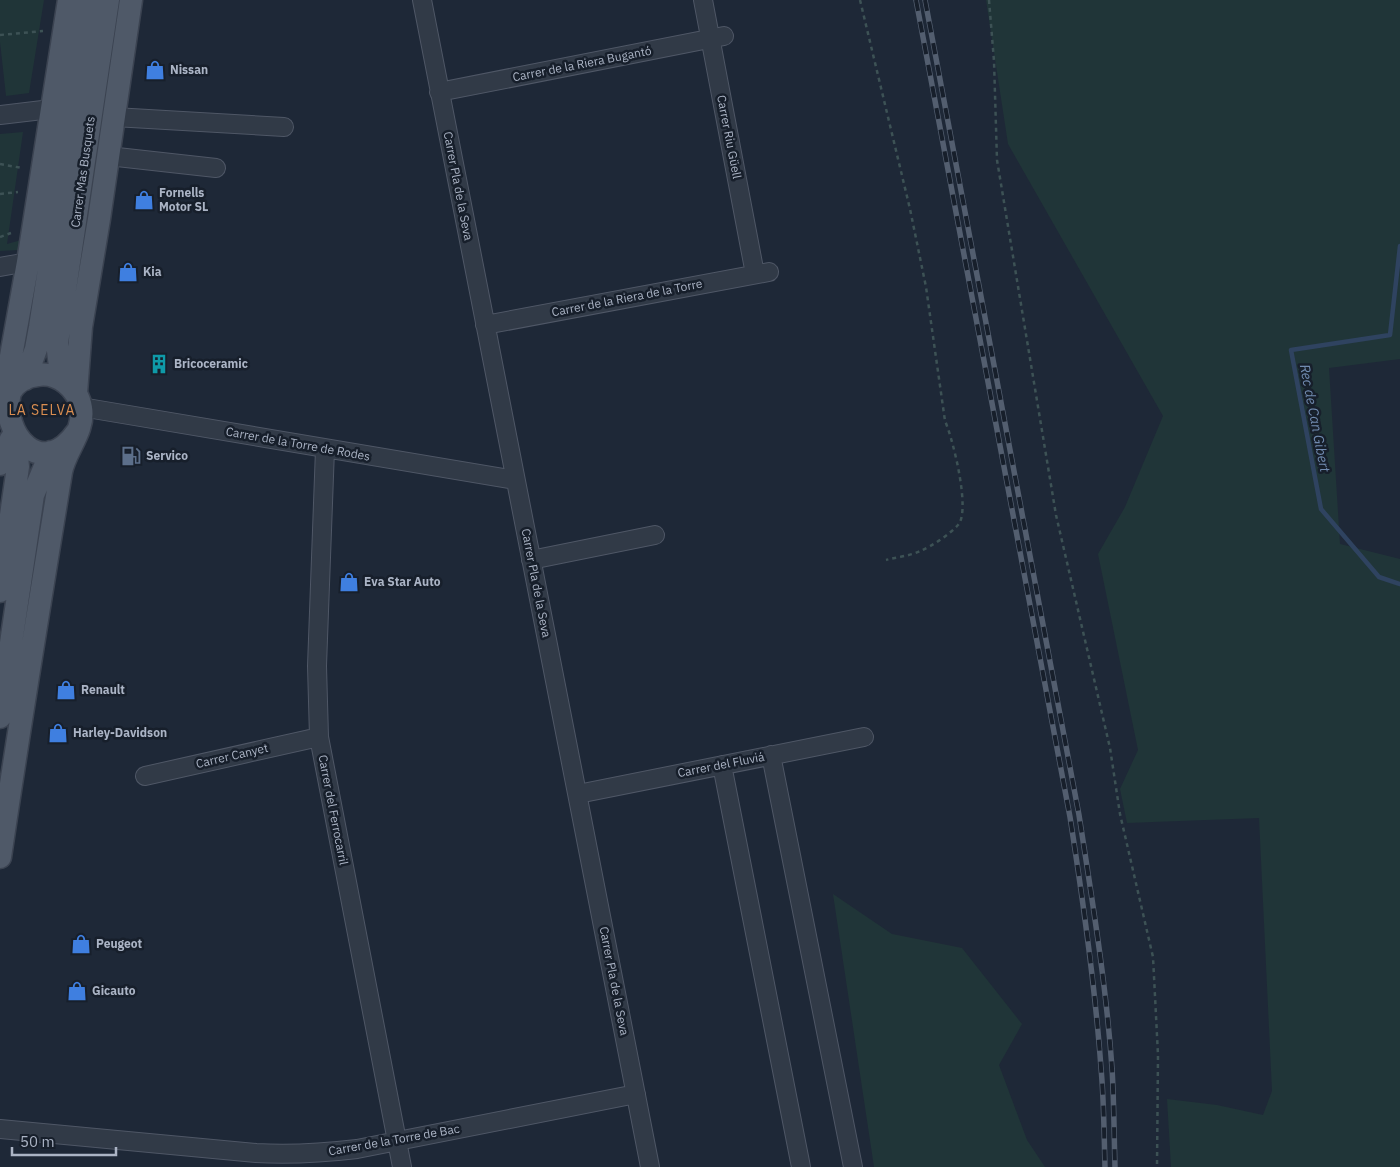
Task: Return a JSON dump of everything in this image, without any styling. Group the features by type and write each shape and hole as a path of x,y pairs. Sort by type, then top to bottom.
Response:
{"main road":[{"path":"0,591 18,467 4,407 8,395 8,373 28,262 69,0"},
{"path":"25,379 36,349 40,327 91,0"},
{"name":"Carrer Mas Busquets","path":"76,395 60,366 57,343 108,0"},
{"path":"0,857 62,468 78,432 81,420 76,395 81,327 131,0"},
{"path":"8,395 15,386 25,379 41,375 49,375 64,381 76,395"},
{"path":"8,430 24,449 42,453 62,448 78,432"},
{"path":"0,464 8,430"},
{"path":"0,717 33,495 51,452"}],"street":[{"name":"Carrer Pla de la Seva","path":"422,0 650,1167"},
{"name":"Carrer Riu Güell","path":"703,0 717,37 762,273"},
{"name":"Carrer de la Riera Bugantó","path":"440,92 717,37"},
{"path":"0,115 51,109"},
{"path":"114,117 284,126"},
{"path":"108,156 216,168"},
{"path":"0,267 28,262"},
{"name":"Carrer de la Riera de la Torre","path":"485,325 762,273"},
{"name":"Carrer de la Torre de Rodes","path":"76,395 325,449 515,480"},
{"name":"Carrer del Ferrocarril","path":"325,449 317,666 319,737 402,1167"},
{"path":"531,560 655,535"},
{"name":"Carrer Canyet","path":"145,776 319,737"},
{"name":"Carrer del Fluviá","path":"578,794 864,737"},
{"path":"771,755 853,1167"},
{"path":"722,765 801,1167"},
{"name":"Carrer de la Torre de Bac","path":"0,1129 256,1153 323,1153 357,1149 636,1094"}],"path":[{"path":"860,0 910,209 926,287 945,421 958,468 962,496 962,516 959,525 944,538 919,552 886,560"},
{"path":"989,0 994,61 997,160 1056,515 1110,748 1120,814 1153,957 1158,1055 1157,1167"},
{"path":"0,35 43,31"},
{"path":"0,164 22,168"},
{"path":"0,194 18,192"},
{"path":"0,237 11,233"}],"green space":[{"path":"0,0 44,0 29,93 6,96 0,42"},
{"path":"986,0 1400,0 1400,359 1329,368 1340,544 1400,559 1400,1167 1171,1167 1167,1099 1217,1105 1263,1115 1272,1091 1259,818 1127,823 1120,789 1138,750 1098,554 1125,507 1163,416 1008,144"},
{"path":"23,132 7,244 21,240 19,250 0,251 0,134"},
{"path":"833,894 892,934 962,948 1022,1024 999,1065 1027,1140 1045,1167 874,1167"}],"waterway":[{"name":"Rec de Can Gibert","path":"1400,246 1390,335 1291,350 1321,509 1379,577 1400,584"}],"railway":[{"path":"916,0 1070,817 1095,1005 1103,1093 1105,1167"},
{"path":"925,0 1079,815 1106,1004 1113,1080 1115,1167"}],"place":[{"name":"Nissan","path":"155,70"},
{"name":"Fornells Motor SL","path":"144,200"},
{"name":"Kia","path":"128,272"},
{"name":"Bricoceramic","path":"159,364"},
{"name":"Servico","path":"131,456"},
{"name":"Eva Star Auto","path":"349,582"},
{"name":"Renault","path":"66,690"},
{"name":"Harley-Davidson","path":"58,733"},
{"name":"Peugeot","path":"81,944"},
{"name":"Gicauto","path":"77,991"}],"district":[{"name":"LA SELVA","path":"42,410"}]}
